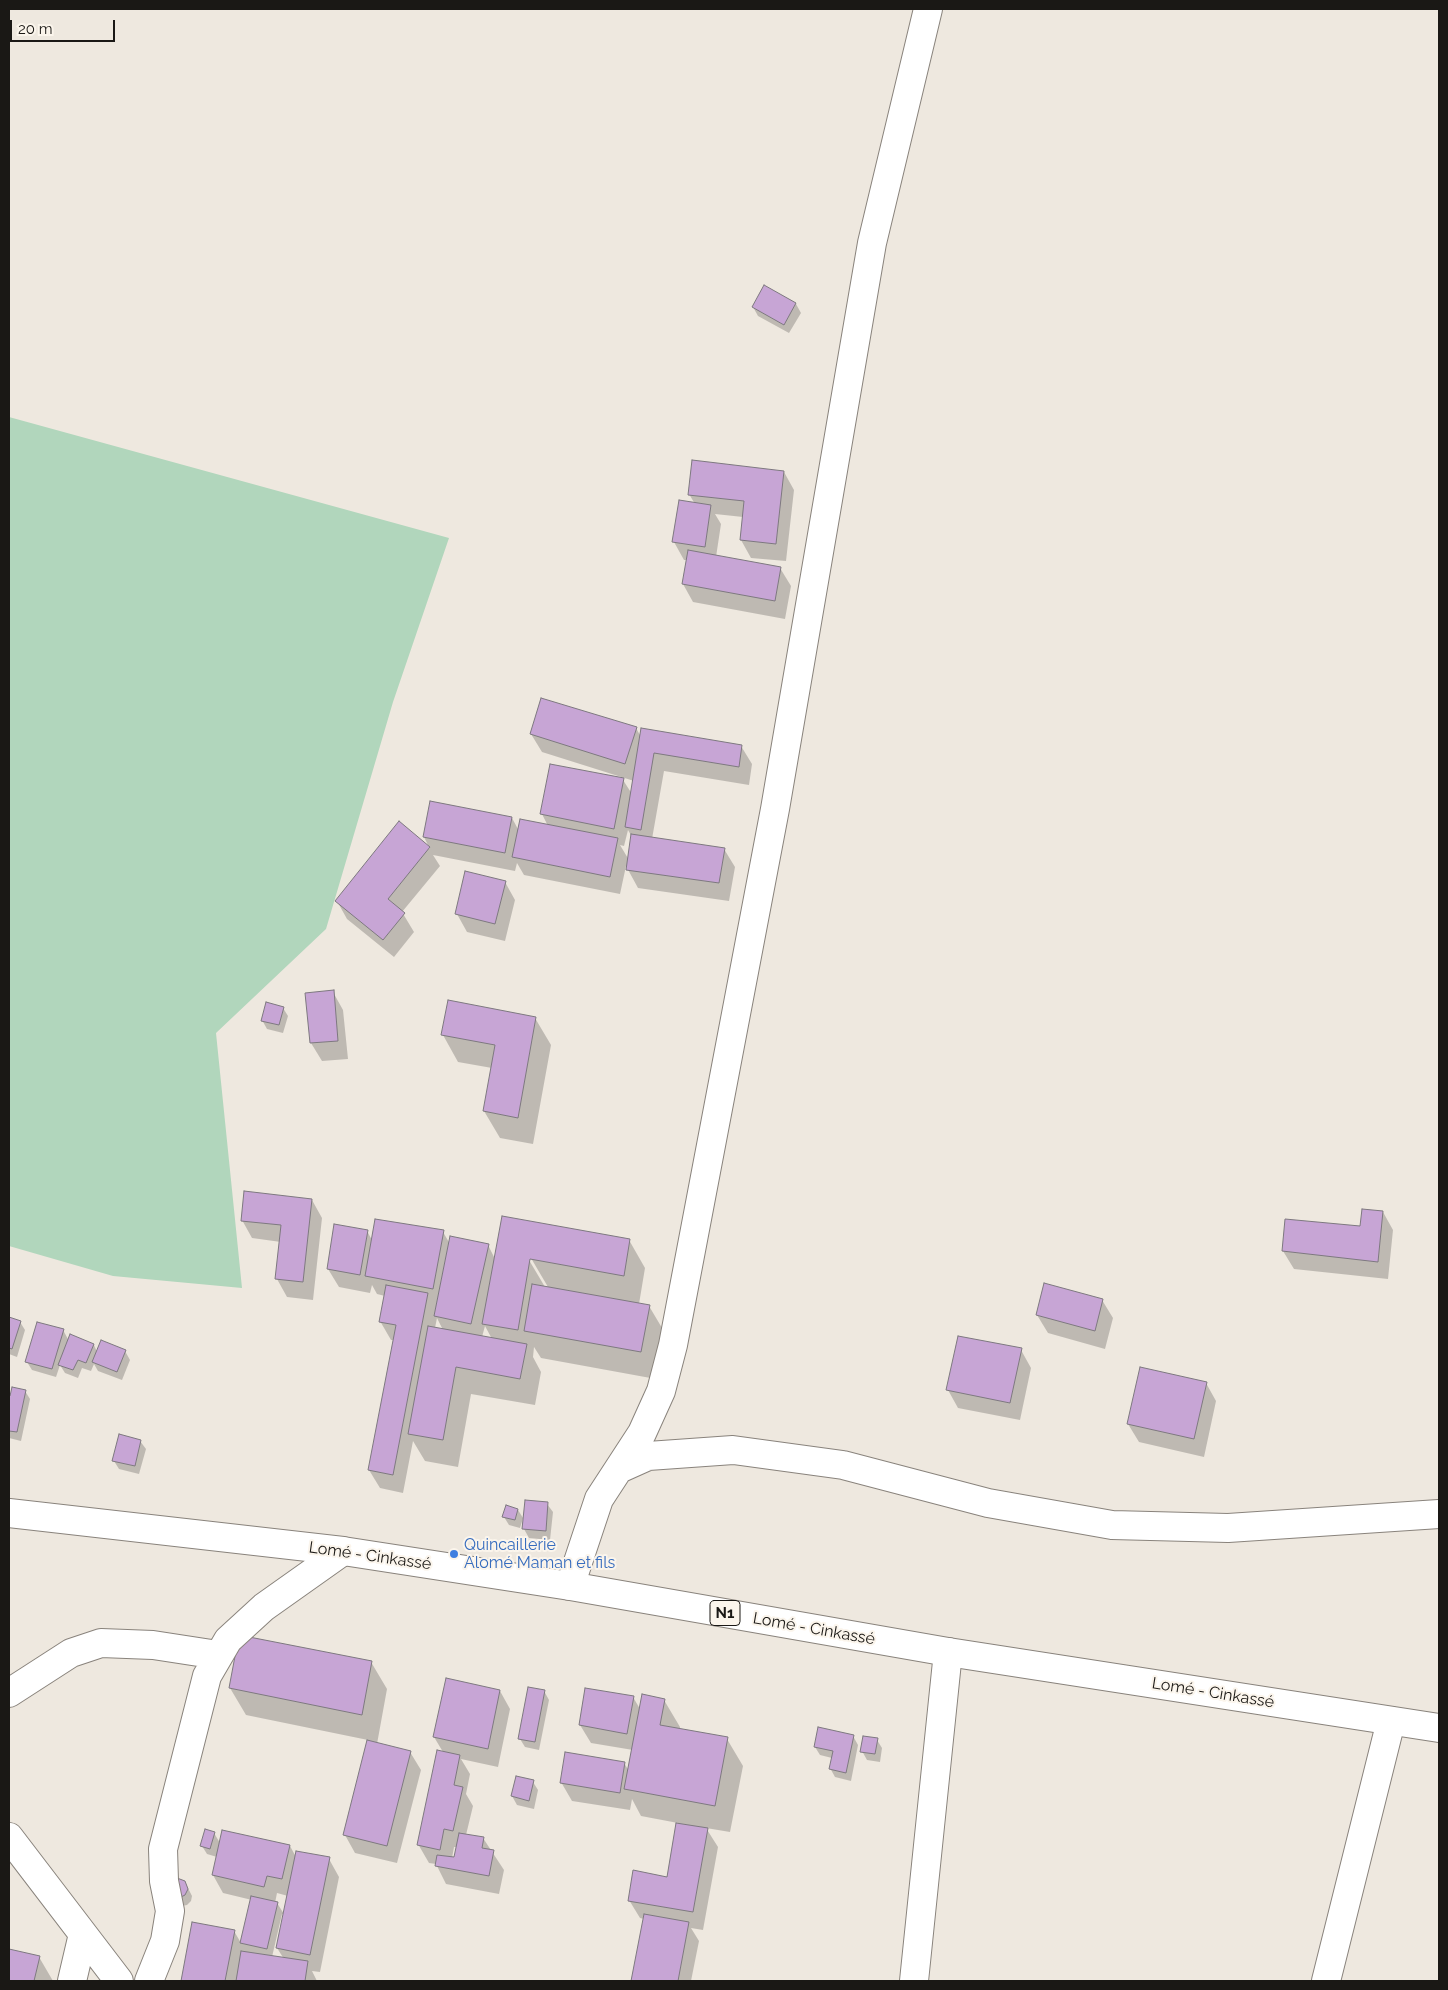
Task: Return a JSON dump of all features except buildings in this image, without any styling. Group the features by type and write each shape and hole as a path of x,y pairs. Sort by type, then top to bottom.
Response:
{"main road":[{"path":"570,1586 599,1499 642,1433 661,1391 673,1344 775,809 872,243 928,9"},
{"path":"619,1469 648,1456 733,1450 843,1465 988,1503 1112,1524 1228,1528 1439,1514"},
{"name":"Lomé - Cinkassé","path":"9,1512 343,1551 570,1586 948,1652 1439,1728"},
{"path":"149,1981 165,1942 170,1911 164,1881 163,1850 207,1676 228,1640 264,1607 343,1551"},
{"path":"9,1693 71,1653 100,1643 154,1645 218,1655"},
{"path":"914,1981 948,1652"},
{"path":"1326,1981 1390,1721"},
{"path":"9,1837 119,1981"},
{"path":"72,1981 83,1934"}],"green space":[{"path":"9,417 449,538 393,702 326,929 216,1033 242,1288 113,1276 9,1246"}],"place":[{"name":"Quincaillerie Alomé Maman et fils","path":"454,1554"}]}
